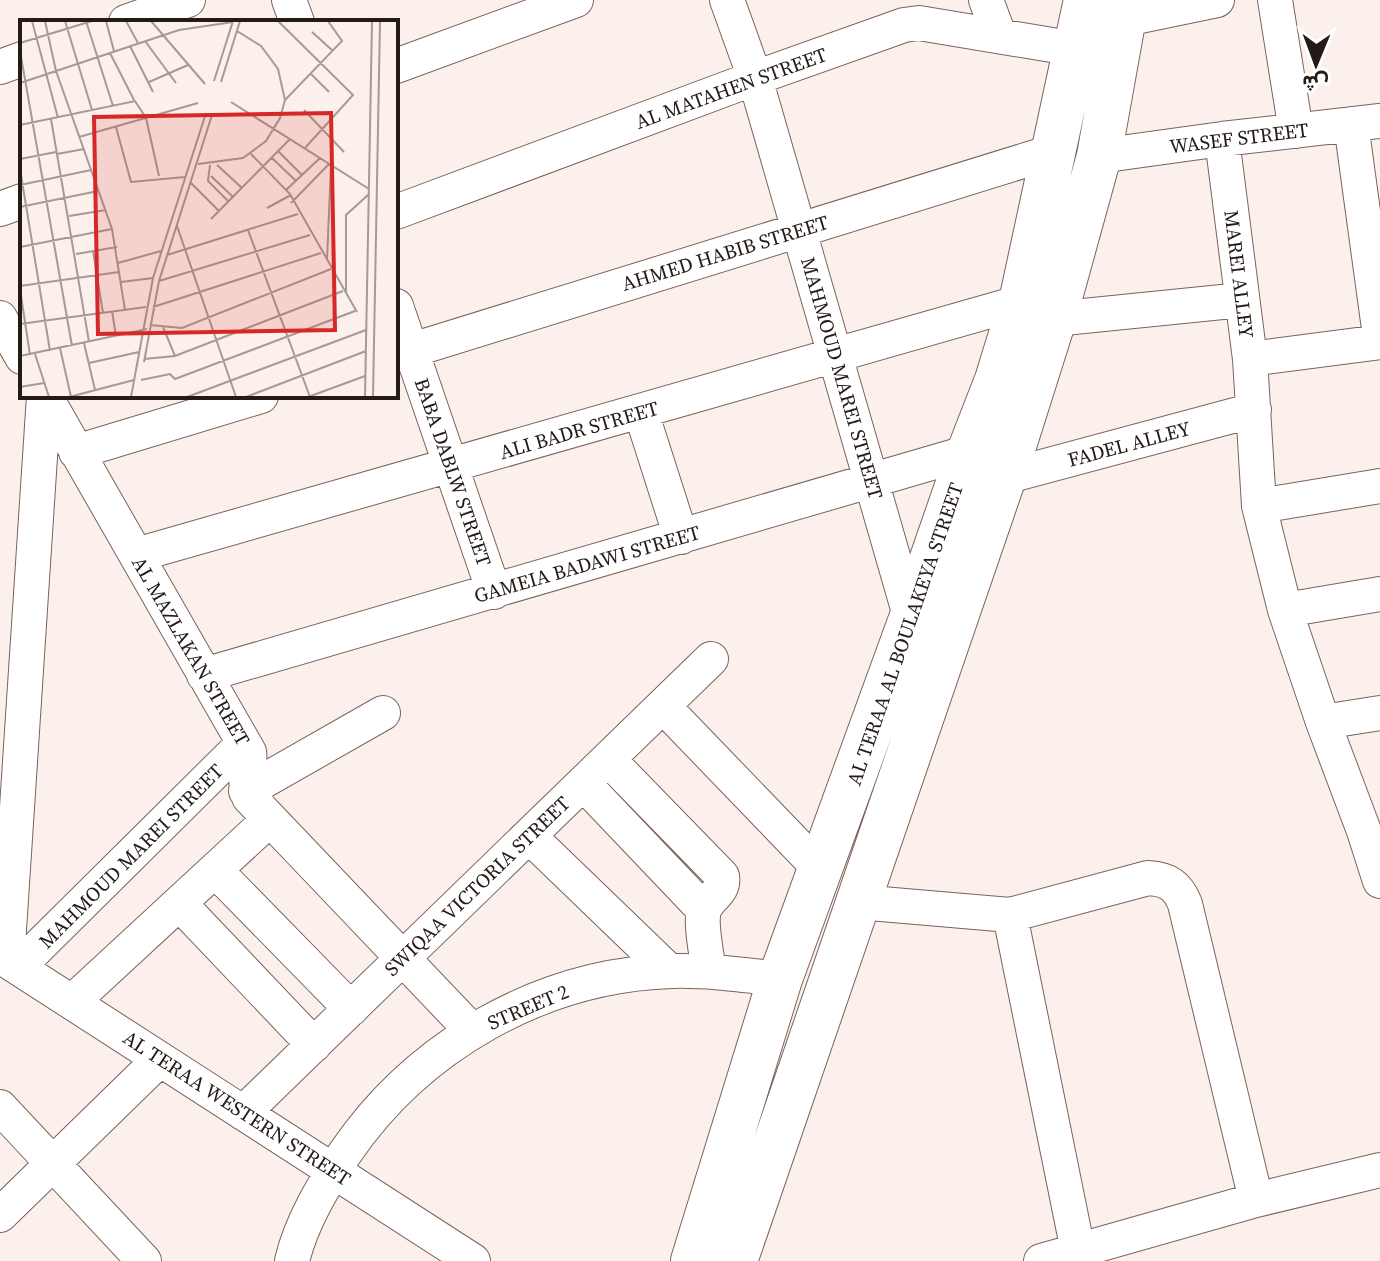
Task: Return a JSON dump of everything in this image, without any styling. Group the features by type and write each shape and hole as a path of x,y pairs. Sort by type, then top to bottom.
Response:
{"main road":[{"name":"AL TERAA AL BOULAKEYA STREET","path":"735,1261 1004,477 1038,311 1055,151 1099,19"},
{"name":"AL TERAA AL BOULAKEYA STREET","path":"693,1261 780,979 969,452 997,380 1038,311 1099,156 1099,19"}],"street":[{"path":"132,20 188,0"},
{"path":"289,0 296,20"},
{"path":"398,65 576,0"},
{"name":"MAHMOUD MAREI STREET","path":"727,0 755,78 911,619"},
{"path":"986,0 999,35"},
{"path":"1099,19 1217,0"},
{"path":"1275,0 1296,131"},
{"name":"AL MATAHEN STREET","path":"398,211 904,25 919,23 999,35 1099,19"},
{"path":"0,67 20,60"},
{"path":"1365,123 1380,336"},
{"name":"WASEF STREET","path":"1099,156 1365,123"},
{"name":"MAREI ALLEY","path":"1222,139 1250,359 1259,506 1285,610 1323,722 1372,830 1380,881"},
{"name":"AHMED HABIB STREET","path":"404,353 1055,151"},
{"path":"0,209 20,202"},
{"name":"ALI BADR STREET","path":"136,555 836,356 1038,311 1242,300"},
{"path":"0,318 20,352"},
{"name":"BABA DABLW STREET","path":"398,318 404,353 451,466 494,592"},
{"path":"1250,359 1380,342"},
{"path":"8,961 44,398"},
{"name":"AL MAZLAKAN STREET","path":"45,398 249,752 251,762 246,791"},
{"path":"76,452 254,398"},
{"name":"FADEL ALLEY","path":"1004,477 1254,410"},
{"path":"641,412 681,537"},
{"name":"GAMEIA BADAWI STREET","path":"204,675 969,452"},
{"path":"1259,506 1380,486"},
{"path":"1285,610 1380,594"},
{"name":"SWIQAA VICTORIA STREET","path":"243,1113 711,659"},
{"path":"663,706 821,870"},
{"name":"MAHMOUD MAREI STREET","path":"246,791 383,713"},
{"path":"1323,722 1380,713"},
{"name":"MAHMOUD MAREI STREET","path":"8,961 243,744"},
{"path":"608,759 722,876 723,881 703,920 709,971"},
{"path":"583,783 713,900"},
{"path":"246,791 472,1031"},
{"path":"72,1002 270,819"},
{"path":"529,836 669,971"},
{"path":"215,870 351,1009"},
{"path":"858,902 1010,915 1148,878 1161,878 1172,884 1181,893 1185,904 1256,1200"},
{"path":"179,903 314,1045"},
{"path":"1010,915 1080,1256"},
{"name":"AL TERAA WESTERN STREET","path":"8,961 473,1261"},
{"name":"STREET 2","path":"292,1261 297,1238 334,1170 364,1127 409,1079 439,1053 472,1031 518,1007 567,989 617,977 669,971 709,971 780,979"},
{"path":"0,1215 160,1059"},
{"path":"0,1107 144,1261"},
{"path":"1041,1261 1080,1256 1256,1200 1380,1170"}]}
